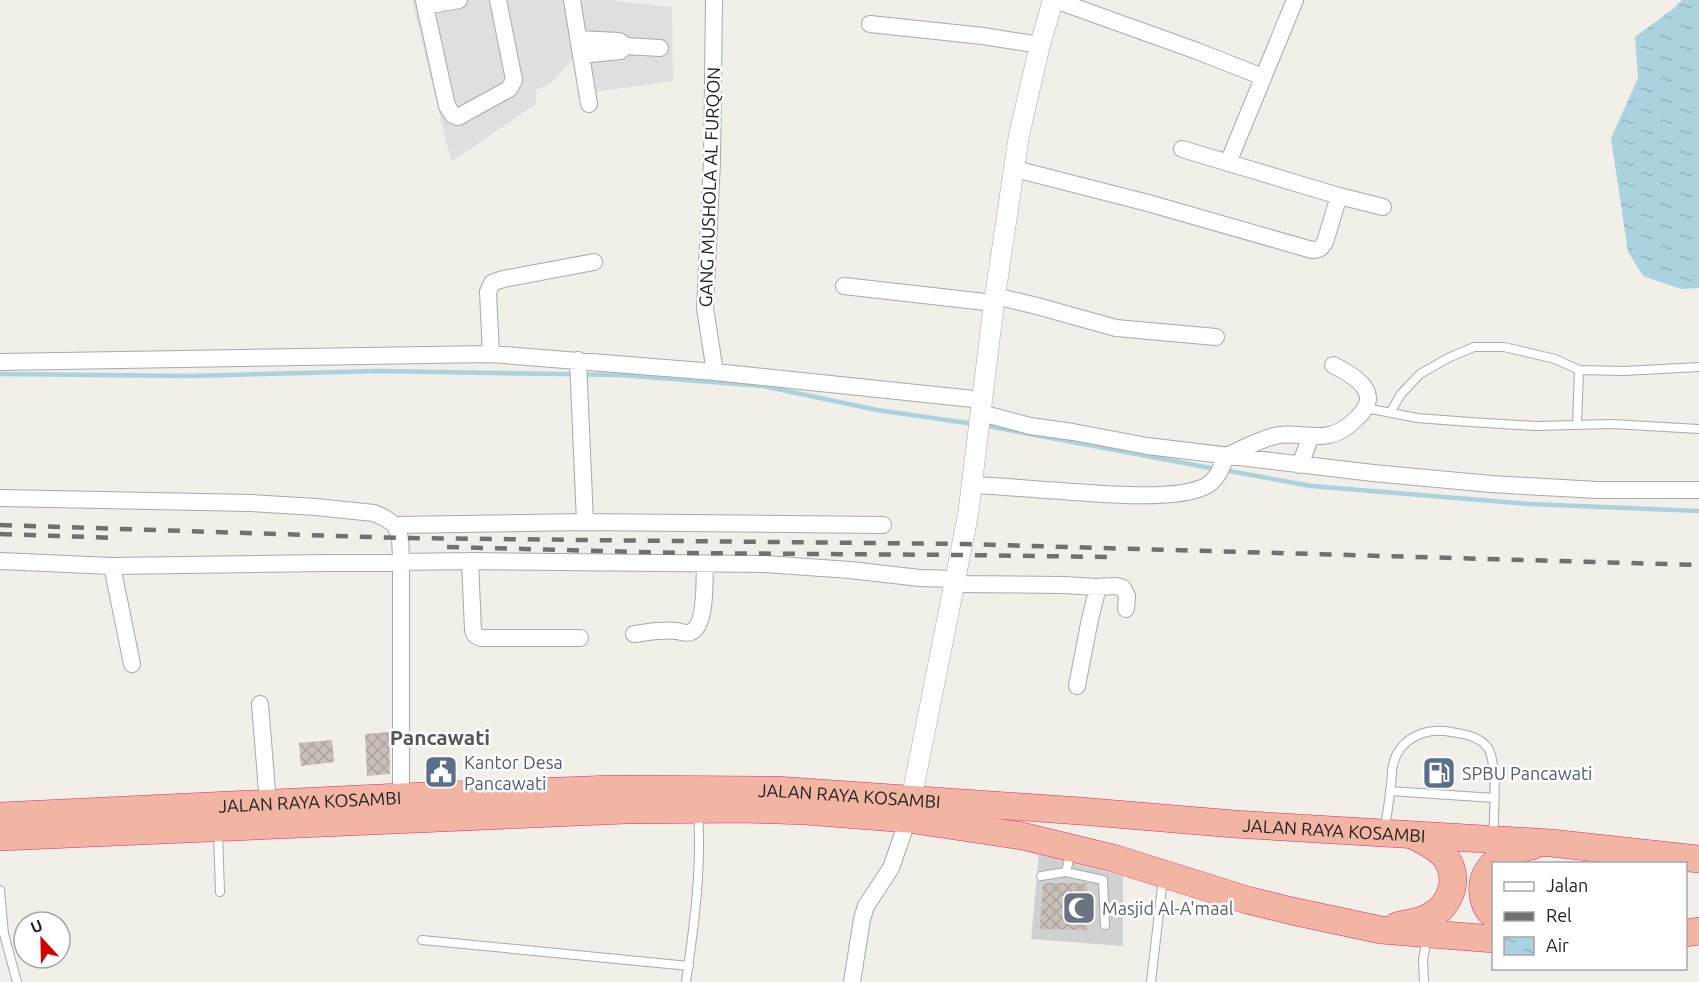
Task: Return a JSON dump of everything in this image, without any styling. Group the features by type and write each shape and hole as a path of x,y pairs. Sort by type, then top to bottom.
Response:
{"highway":[{"name":"JALAN RAYA KOSAMBI","path":"0,837 218,826 281,810 401,797 612,789 776,790 910,810 1023,836 1069,860 1163,873 1247,900 1381,930 1492,939"},
{"name":"JALAN RAYA KOSAMBI","path":"0,816 281,810 1080,811 1234,824 1551,843 1699,859"},
{"path":"1381,930 1432,916 1452,891 1453,874 1447,858 1437,849 1398,834"},
{"path":"1495,862 1504,855 1527,847 1551,843"},
{"path":"1492,866 1484,878 1482,889 1483,900 1492,914"}],"street":[{"path":"459,0 425,3 447,106 453,115 458,117 509,88 514,80 498,0"},
{"path":"572,0 589,104"},
{"name":"GANG MUSHOLA AL FURQON","path":"714,0 712,161 705,308 715,372"},
{"path":"852,982 866,906 891,868 910,810 968,515 995,300 1019,135 1054,0 1263,77"},
{"path":"1228,163 1295,0"},
{"path":"870,24 983,36 1041,45"},
{"path":"580,47 619,40 626,46 660,48"},
{"path":"1182,148 1339,196 1383,207"},
{"path":"1015,169 1148,203 1312,250 1322,248 1339,196"},
{"path":"491,354 488,292 492,283 594,262"},
{"path":"844,286 995,300 1037,306 1116,328 1215,337"},
{"path":"0,362 491,354 578,365 715,372 981,412 1030,426 1147,446 1222,465 1300,465 1491,484 1597,490 1699,490"},
{"path":"578,365 585,522"},
{"path":"972,485 1092,494 1170,494 1192,491 1207,485 1222,465 1275,436 1329,435 1341,431 1353,422 1366,408 1369,398 1367,391 1349,373 1333,365"},
{"path":"1300,465 1311,436"},
{"path":"0,498 251,503 374,513 386,518 395,525 400,538 401,797"},
{"path":"395,525 585,522 883,525"},
{"path":"0,561 112,566 470,561 765,564 955,581 1116,586 1123,588 1126,596 1126,609"},
{"path":"470,561 472,630 477,637 580,638"},
{"path":"634,634 654,630 692,632 698,626 702,616 705,564"},
{"path":"112,566 132,664"},
{"path":"1077,686 1096,595 1095,587"},
{"path":"260,704 281,810"}],"lane":[{"path":"1390,413 1401,394 1420,374 1474,347 1504,347 1555,359 1579,370 1699,367"},
{"path":"1577,425 1579,370"},
{"path":"1366,408 1417,418 1481,423 1536,426 1611,424 1699,429"},
{"path":"1398,834 1390,791 1393,765 1399,749 1416,735 1443,730 1479,740 1488,748 1492,761 1494,798 1492,840"},
{"path":"1390,791 1494,798"},
{"path":"686,982 698,889 700,848 698,809"},
{"path":"218,826 220,892"},
{"path":"1041,876 1069,860 1103,880 1105,925"},
{"path":"1151,982 1163,873"},
{"path":"0,890 4,934 17,982"},
{"path":"1424,982 1423,960 1428,934"},
{"path":"422,940 688,966"}],"shaded area":[{"path":"412,0 608,0 672,7 673,81 580,94 574,58 549,85 535,90 537,103 451,162"},
{"name":"Masjid Al-A'maal","path":"1039,854 1123,876 1123,946 1031,939"}],"water":[{"path":"1682,0 1699,0 1699,288 1681,289 1643,276 1628,252 1611,138 1638,78 1635,37"}],"building":[{"path":"389,732 390,774 367,776 365,734"},
{"path":"332,740 334,762 301,766 299,743"},
{"path":"1043,883 1087,883 1087,930 1040,929"}],"waterway":[{"path":"0,374 190,376 379,371 621,375 763,386 877,410 974,424"},
{"path":"982,425 1216,469"},
{"path":"1224,470 1311,486 1530,504 1699,511"}],"railway":[{"path":"0,525 400,538 962,544 1699,565"},
{"path":"0,534 117,538"},
{"path":"447,547 680,553 1110,557"}],"place":[{"name":"Kantor Desa Pancawati","path":"441,772"},
{"name":"SPBU Pancawati","path":"1439,773"},
{"name":"Masjid Al-A'maal","path":"1079,908"}],"district":[{"name":"Pancawati","path":"440,737"}]}
